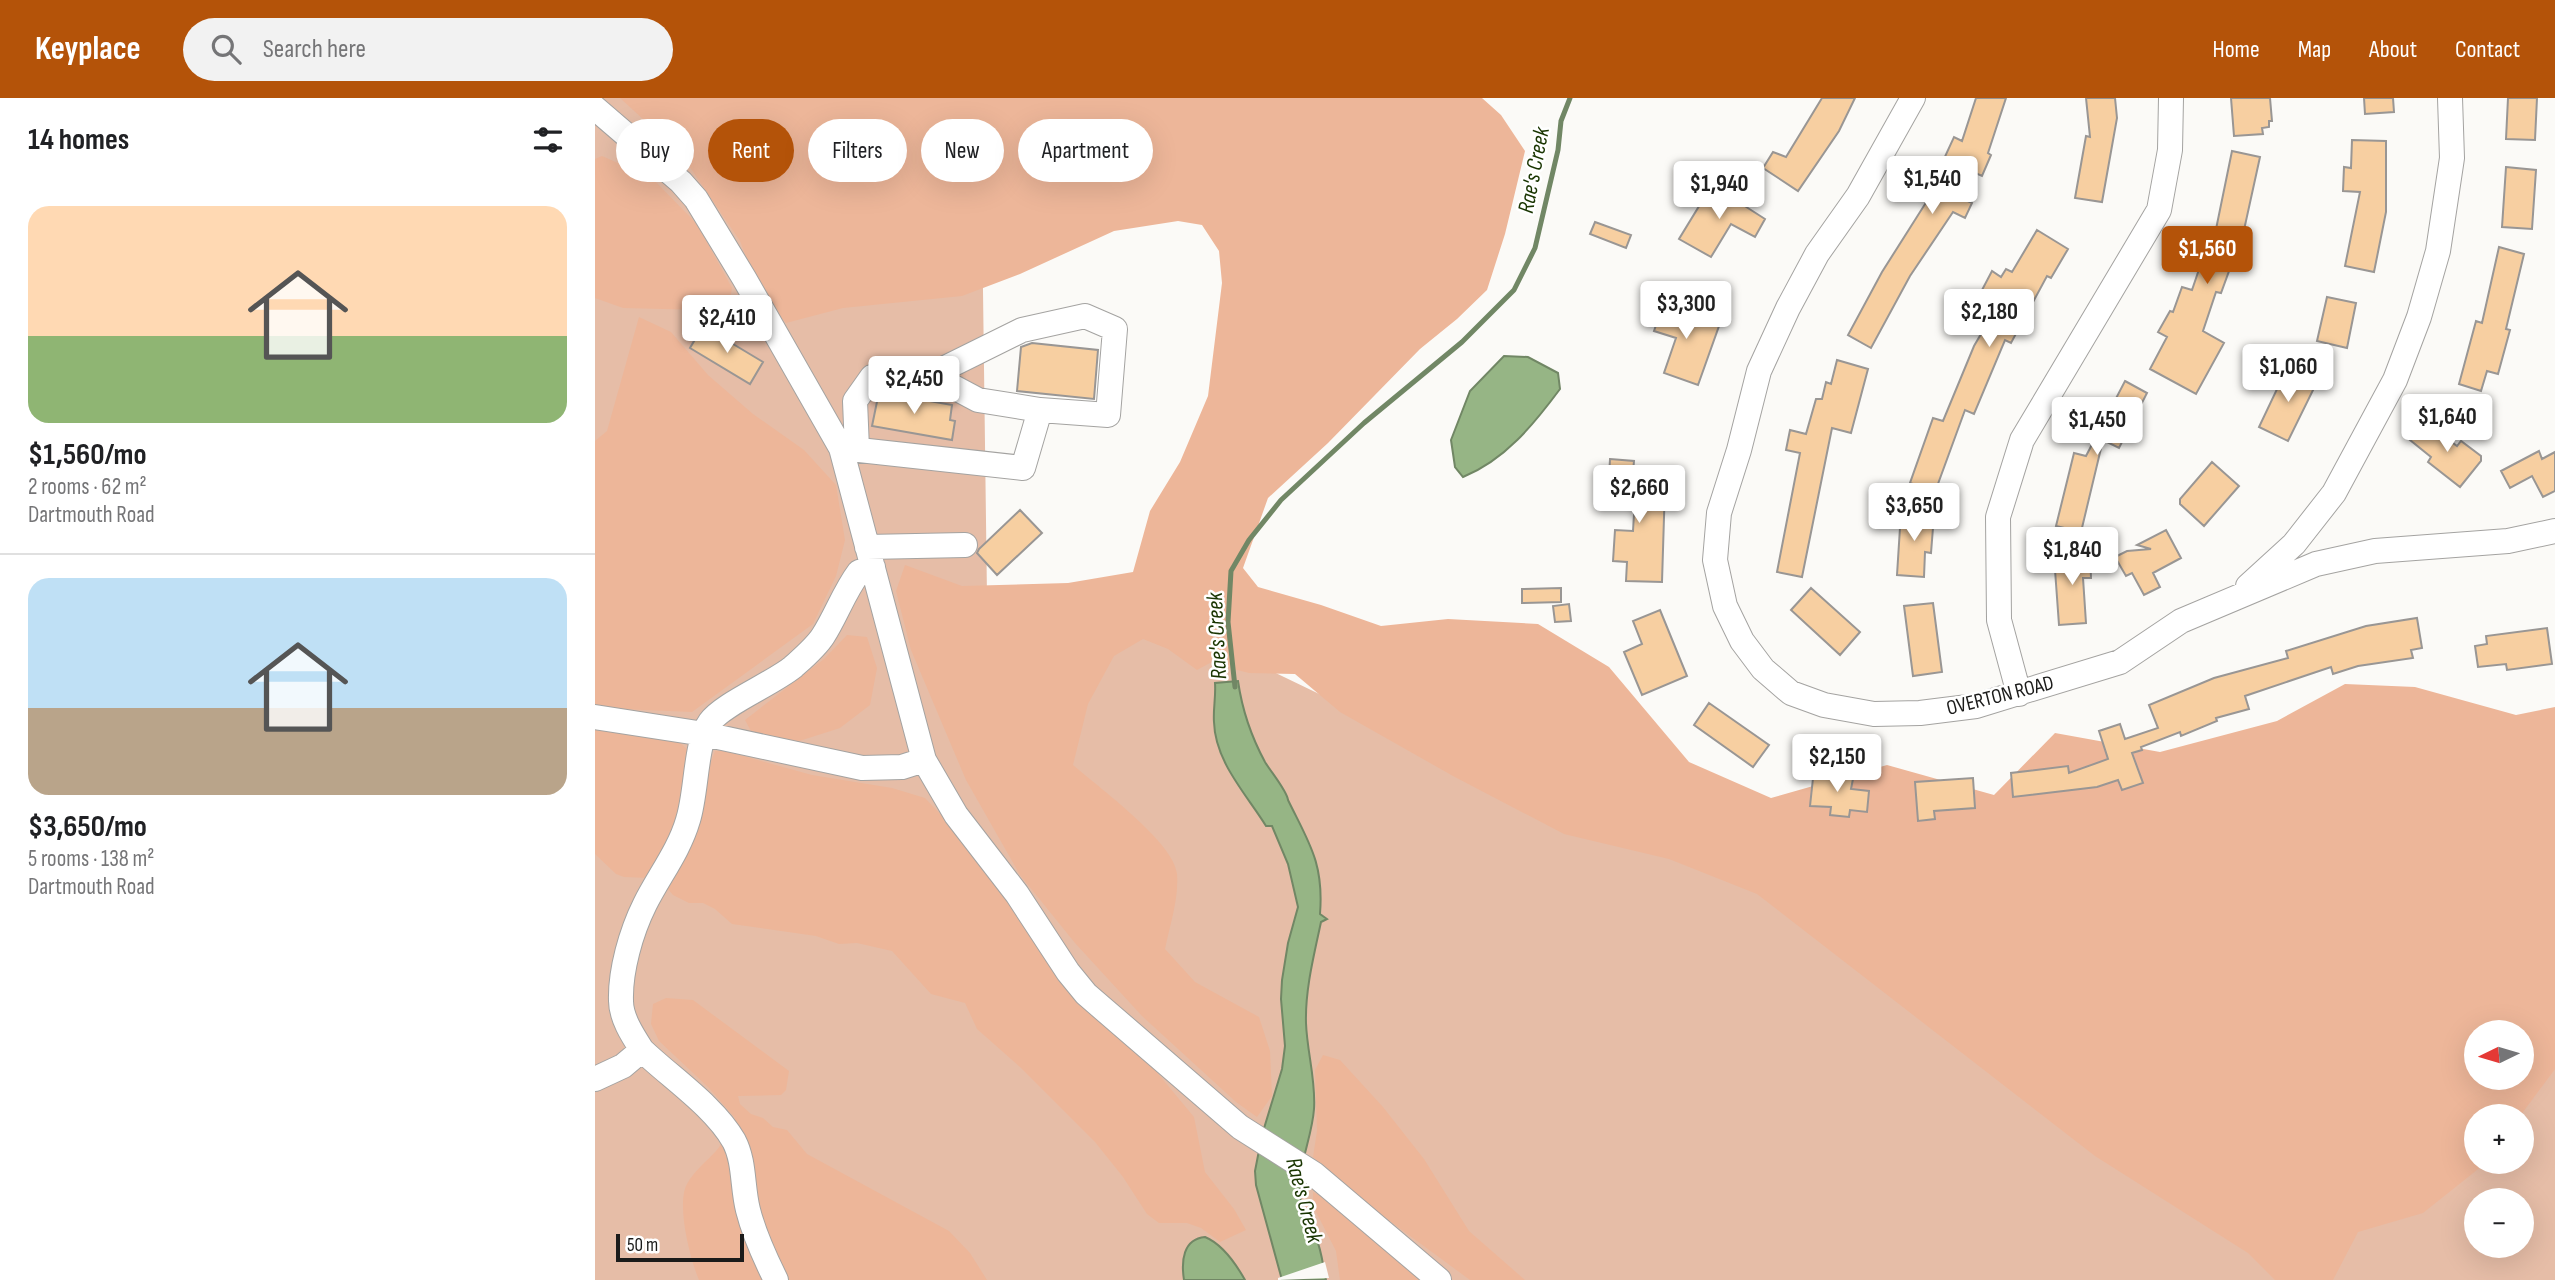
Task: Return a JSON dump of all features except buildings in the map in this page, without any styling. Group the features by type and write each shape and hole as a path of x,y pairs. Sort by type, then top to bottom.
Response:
{"street":[{"name":"OVERTON ROAD","path":"1913,98 1858,196 1817,254 1788,307 1759,371 1739,450 1719,513 1715,560 1725,606 1742,640 1763,669 1791,693 1824,705 1874,715 1976,706 2120,662 2181,621 2316,564 2375,551 2508,541 2555,531"},
{"path":"2019,694 1999,620 1998,517 2021,440 2159,210 2170,150 2171,98"},
{"path":"2236,597 2294,544 2334,493 2395,380 2419,317 2438,251 2452,158 2450,98"},
{"path":"595,108 681,182 696,199 849,449"},
{"path":"931,375 978,400 1040,410 1108,415 1115,329 1085,316 1022,330 931,375 872,377 855,401 849,449 870,557 924,760 956,815 1017,894 1086,994 1240,1127 1314,1174 1439,1280"},
{"path":"849,449 1023,468 1040,410"},
{"path":"776,1280 763,1255 748,1209 740,1157 734,1142 693,1094 642,1049 634,1037 621,1002 628,949 645,905 679,846 689,819 704,733 713,718 766,686 821,639 870,557 965,545"},
{"path":"595,717 704,733 862,768 902,767 924,760"},
{"path":"595,1079 623,1066 642,1049"}],"shaded area":[{"path":"595,98 741,98 870,119 808,119 808,182 907,182 907,125 921,127 921,182 982,182 987,597 1153,614 1535,798 1908,907 2555,769 2555,1280 595,1280"},
{"path":"620,98 1482,98 1501,115 1525,151 1505,234 1487,290 1420,349 1328,443 1268,498 1243,568 1258,587 1381,626 1448,619 1538,624 1609,667 1689,762 1771,798 1887,765 1994,795 2055,733 2160,752 2277,721 2345,684 2415,687 2516,715 2555,707 2555,1069 2529,1104 2464,1104 2464,1174 2472,1174 2423,1213 2358,1232 2333,1280 2275,1280 2248,1253 2095,1156 1757,894 1669,859 1564,834 1453,776 1340,712 1295,674 1249,673 1210,663 1197,670 1168,649 1143,639 1114,656 1088,704 1073,765 1150,831 1173,861 1177,874 1177,892 1165,949 1195,982 1259,1017 1270,1051 1272,1096 1257,1117 1236,1102 1142,1016 1075,943 1020,875 966,780 911,650 896,591 905,565 962,586 1068,583 1133,572 1150,511 1180,462 1208,396 1222,283 1219,251 1202,225 1178,221 1114,231 1020,274 962,296 843,308 786,323 760,293 740,241 694,173 694,119 643,119"},
{"path":"602,156 616,162 616,182 656,182 697,224 732,288 729,306 703,310 623,308 595,298 595,159"},
{"path":"639,317 671,332 708,375 753,414 804,450 836,485 845,540 836,576 813,624 692,712 621,709 595,705 595,441 607,431"},
{"path":"1504,356 1528,357 1558,373 1560,389 1529,428 1505,451 1463,477 1455,467 1451,440 1470,391"},
{"path":"847,635 867,637 877,668 870,705 840,728 793,743 752,733 745,720 824,659"},
{"path":"1238,681 1245,713 1256,743 1285,792 1313,854 1320,881 1320,914 1327,919 1321,922 1307,998 1306,1023 1314,1109 1300,1182 1300,1199 1318,1243 1326,1280 1282,1280 1256,1185 1255,1171 1262,1135 1282,1069 1285,1046 1282,980 1298,907 1288,864 1272,826 1266,826 1233,777 1216,737 1215,683"},
{"path":"595,730 677,740 690,752 677,826 649,878 616,874 595,854"},
{"path":"715,751 725,751 812,775 892,788 925,798 960,835 1194,1117 1205,1172 1234,1209 1246,1230 1220,1242 1201,1228 1187,1223 1159,1223 1147,1214 1123,1177 1095,1142 1021,1068 977,1029 965,1003 931,994 892,951 857,943 839,944 816,936 732,924 715,909 703,903 689,903 673,895 666,887"},
{"path":"666,998 693,1000 789,1071 786,1090 781,1095 738,1096 740,1104 751,1114 763,1118 773,1127 787,1130 807,1154 949,1231 970,1253 987,1280 699,1280 685,1232 684,1193 693,1175 721,1144 735,1118 709,1088 659,1041 651,1024 653,1004"},
{"path":"1323,1055 1340,1060 1383,1107 1424,1159 1469,1231 1525,1280 1470,1280 1368,1205 1313,1157 1317,1131 1315,1070"},
{"path":"1313,1192 1330,1200 1425,1280 1340,1280 1336,1251 1313,1206"},
{"path":"1205,1237 1223,1249 1245,1280 1184,1280 1185,1252 1192,1242"}],"pier":[{"path":"1325,1262 1329,1278 1278,1280 1278,1278"}],"waterway":[{"name":"Rae's Creek","path":"1235,687 1228,622 1231,571 1249,540 1281,500 1364,423 1462,342 1514,290 1535,248 1558,150 1561,121 1570,98"}]}
